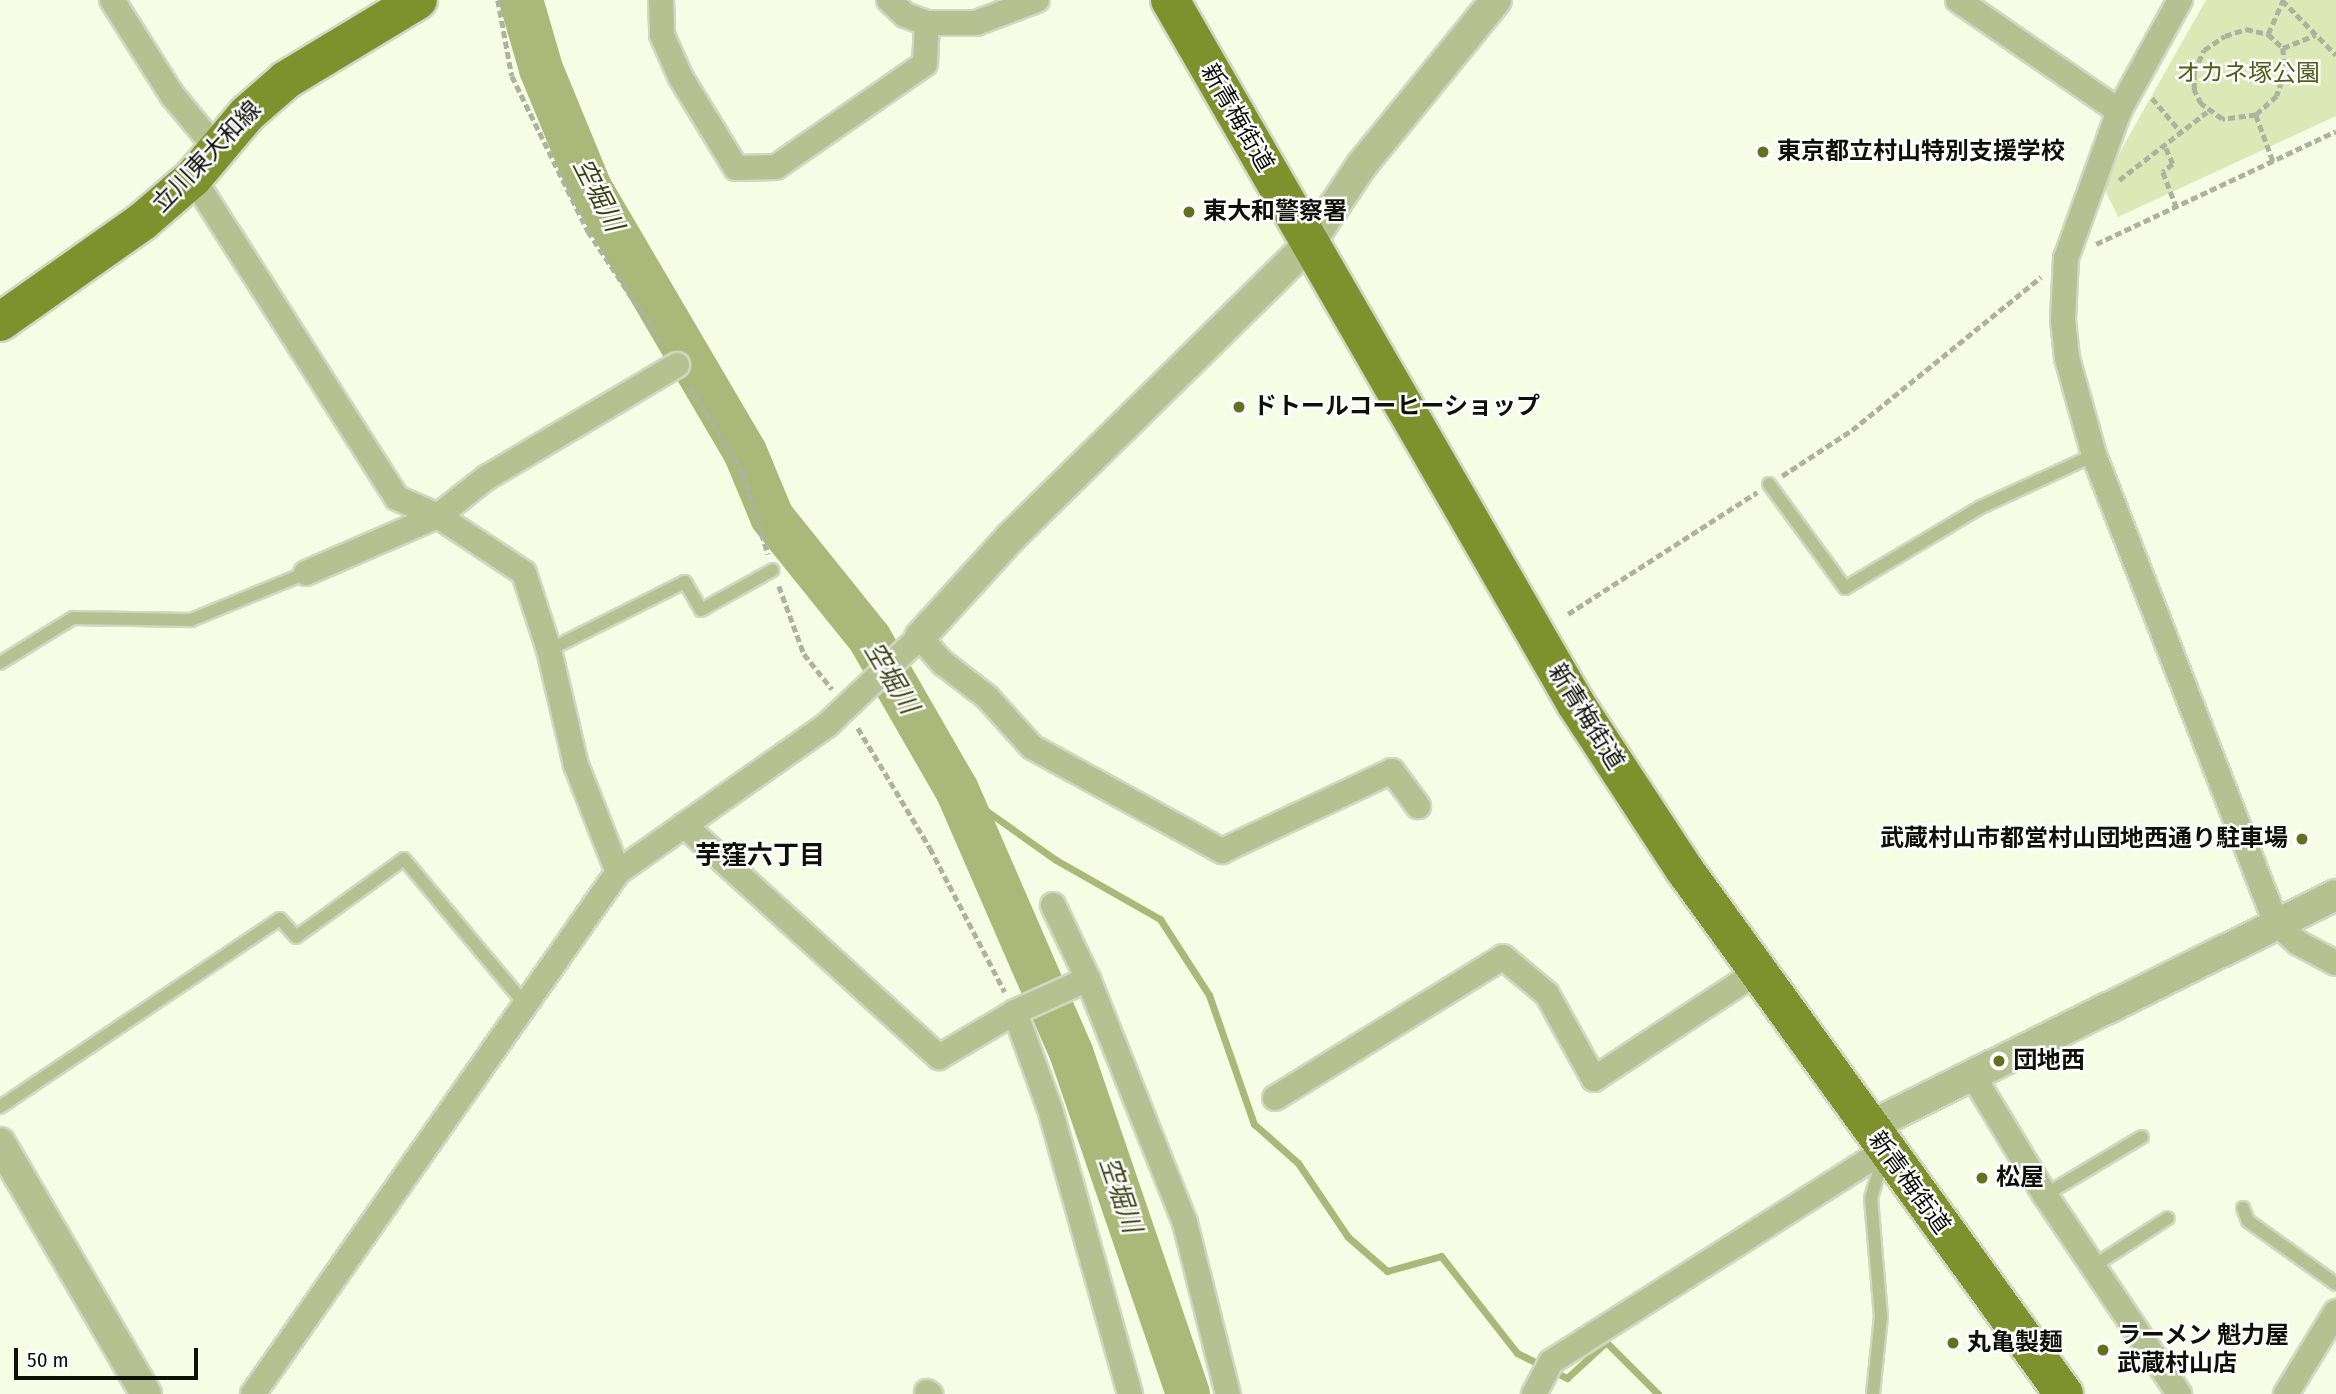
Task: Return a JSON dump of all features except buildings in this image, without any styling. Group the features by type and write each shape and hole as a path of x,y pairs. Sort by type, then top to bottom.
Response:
{"main road":[{"name":"立川東大和線","path":"0,321 144,221 193,178 216,148 286,80 418,0"},
{"name":"新青梅街道","path":"1170,0 1576,704 1756,972 2064,1394"}],"street":[{"path":"112,0 172,95 216,148"},
{"path":"661,0 662,35 677,67 736,168 776,167 925,64 927,23"},
{"path":"889,0 905,15 927,23 976,23 1037,0"},
{"path":"253,1394 618,872 849,705 912,645 1010,538 1309,244 1361,166 1496,0"},
{"path":"1958,0 2119,111"},
{"path":"2180,0 2119,111 2066,258 2063,320 2067,358 2094,455 2276,923 2298,943 2336,963"},
{"path":"193,178 397,498 438,516 524,573 549,650 576,765 618,872"},
{"path":"306,573 438,516 486,478 677,365"},
{"path":"912,645 943,663 986,697 1032,747 1222,851 1392,771 1418,806"},
{"path":"684,825 939,1057 1015,1012 1088,979"},
{"path":"1542,1380 1877,1139 1972,1074 2336,895"},
{"path":"1054,905 1088,979 1185,1223 1228,1394"},
{"path":"1275,1098 1503,957 1547,994 1594,1079 1756,972"},
{"path":"1015,1012 1050,1109 1130,1394"},
{"path":"1972,1074 2045,1195 2179,1394"},
{"path":"0,1143 146,1394"},
{"path":"2286,1394 2336,1312"}],"lane":[{"path":"1769,484 1845,587 1979,508 2094,455"},
{"path":"549,650 685,582 701,610 774,570"},
{"path":"0,663 73,618 191,620 306,573"},
{"path":"0,1107 280,919 296,937 404,859 525,1004"},
{"path":"2045,1195 2142,1137"},
{"path":"1873,1394 1881,1317 1871,1198 1877,1139"},
{"path":"2242,1209 2248,1221 2336,1284"},
{"path":"2092,1267 2168,1218"}],"path":[{"path":"498,0 512,76 576,207 743,473 804,654 849,705 930,848 1015,1012"},
{"path":"2268,34 2282,0 2336,55"},
{"path":"2245,29 2268,34 2283,48 2284,71 2277,96 2256,115 2222,119 2207,112 2194,90 2194,72 2204,50 2225,36 2245,29"},
{"path":"2283,48 2316,35"},
{"path":"2149,95 2181,132"},
{"path":"2115,183 2166,148 2181,132 2207,112"},
{"path":"2256,115 2273,161"},
{"path":"1568,614 1852,430 2066,258 2336,131"},
{"path":"2166,148 2173,164 2164,172 2176,206"}],"green space":[{"name":"オカネ塚公園","path":"2206,0 2336,0 2336,116 2118,217 2105,190 2121,150"}],"waterway":[{"name":"空堀川","path":"521,0 541,69 590,188 745,452 772,517 870,639 957,790 1071,1052 1188,1394"},
{"path":"957,790 1056,860 1160,919 1209,995 1254,1124 1298,1163 1348,1237 1387,1271 1441,1256 1517,1353 1567,1378 1606,1342 1658,1394"}],"place":[{"name":"東京都立村山特別支援学校","path":"1763,152"},
{"name":"東大和警察署","path":"1189,212"},
{"name":"ドトールコーヒーショップ","path":"1239,407"},
{"name":"武蔵村山市都営村山団地西通り駐車場","path":"2302,839"},
{"name":"団地西","path":"1999,1061"},
{"name":"松屋","path":"1982,1178"},
{"name":"丸亀製麺","path":"1953,1343"},
{"name":"ラーメン 魁力屋 武蔵村山店","path":"2103,1350"}],"district":[{"name":"芋窪六丁目","path":"760,856"}]}
